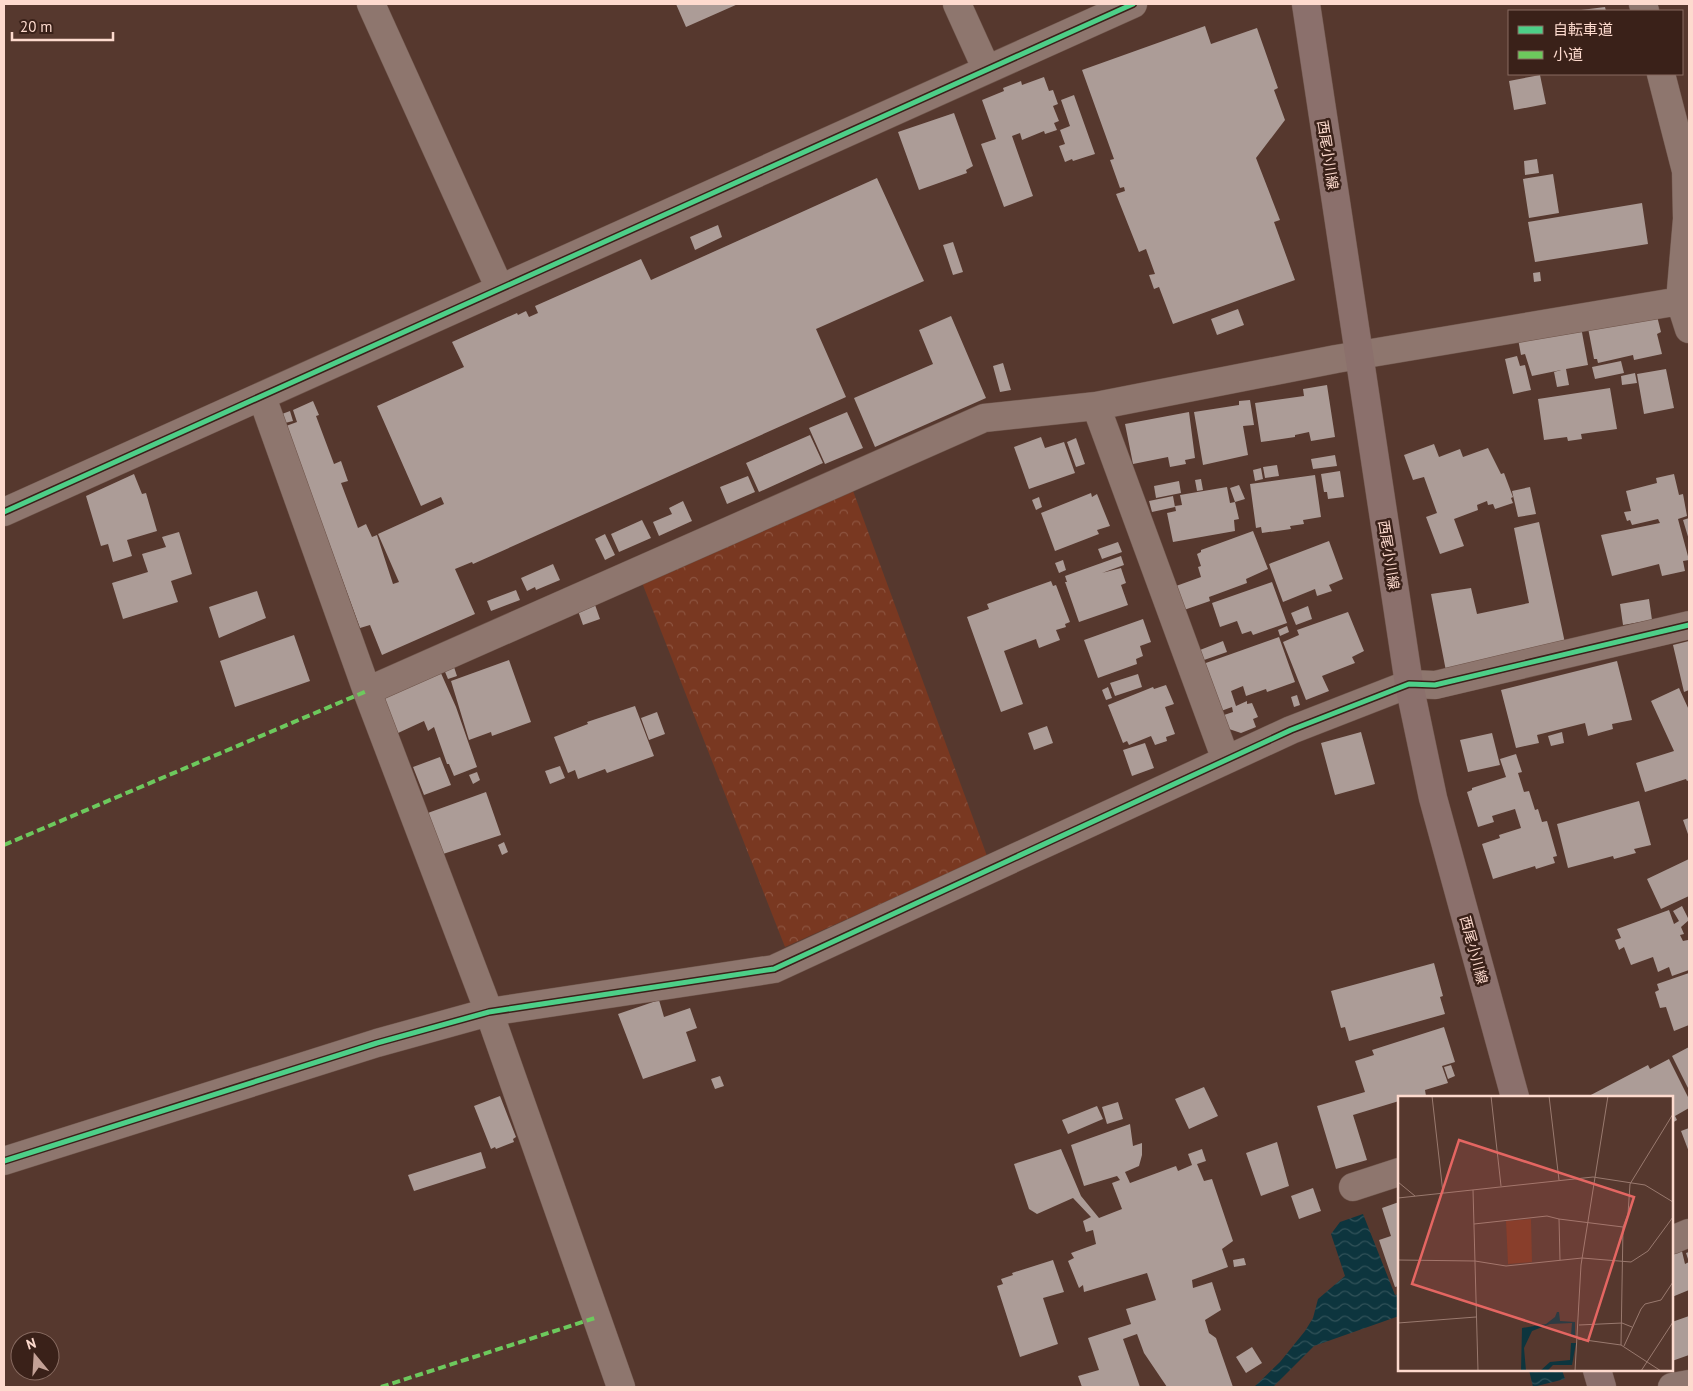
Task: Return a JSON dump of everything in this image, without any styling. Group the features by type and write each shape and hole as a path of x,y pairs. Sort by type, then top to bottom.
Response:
{"main road":[{"name":"西尾小川線","path":"1306,4 1409,684 1433,798 1516,1096"},
{"path":"1597,1371 1602,1387"}],"street":[{"path":"371,4 500,289"},
{"path":"957,4 986,68"},
{"path":"7,503 262,397 986,68 1133,4"},
{"path":"1661,75 1686,171 1687,219 1680,301 1689,329"},
{"path":"367,691 984,418 1096,406 1358,356 1680,301"},
{"path":"262,397 367,691 489,1012 621,1387"},
{"path":"1096,406 1226,760"},
{"path":"4,1162 377,1043 489,1012 774,968 1291,730 1409,684 1435,685 1689,625"},
{"path":"1352,1187 1398,1172"},
{"path":"1673,1240 1689,1233"},
{"path":"1672,1387 1689,1384"}],"green space":[{"path":"852,488 987,856 785,947 641,580"}],"water":[{"path":"1363,1214 1395,1295 1398,1294 1398,1316 1314,1346 1273,1387 1254,1387 1280,1362 1305,1331 1313,1318 1318,1299 1345,1276 1331,1234 1340,1222"},
{"path":"1529,1371 1562,1371 1565,1379 1533,1387"}],"building":[{"path":"676,4 738,4 686,27"},
{"path":"1605,7 1606,10 1581,10"},
{"path":"1205,26 1211,44 1257,28 1278,88 1274,90 1285,120 1256,158 1280,220 1274,222 1295,280 1173,324 1159,287 1154,289 1149,275 1155,274 1146,249 1139,252 1116,194 1125,191 1124,187 1120,188 1110,160 1114,159 1082,70"},
{"path":"1540,75 1546,104 1514,110 1509,81"},
{"path":"1044,77 1049,91 1053,90 1058,104 1053,106 1059,121 1054,123 1057,130 1045,134 1044,131 1022,140 1020,133 1012,136 1033,196 1004,207 981,144 996,139 982,100 1004,91 1003,88 1021,81 1022,85"},
{"path":"1074,95 1095,154 1065,162 1059,146 1065,144 1060,130 1070,126 1061,100"},
{"path":"954,113 973,166 966,170 967,173 919,190 898,132"},
{"path":"1537,159 1539,173 1525,175 1524,161"},
{"path":"1553,174 1559,213 1529,218 1523,179"},
{"path":"877,178 924,281 816,329 846,397 473,564 472,562 455,569 475,614 382,655 370,625 360,628 286,426 297,422 293,410 313,401 319,415 316,416 334,464 341,461 348,481 341,483 358,528 366,524 372,537 377,535 393,584 399,582 378,534 444,504 441,497 421,506 377,406 464,367 452,342 517,313 518,315 526,311 529,317 538,313 535,306 641,259 651,280"},
{"path":"1642,203 1648,244 1535,262 1528,222"},
{"path":"718,225 722,237 695,250 690,237"},
{"path":"953,242 963,272 953,275 943,245"},
{"path":"1540,272 1541,281 1534,282 1533,273"},
{"path":"1238,309 1244,325 1217,335 1211,319"},
{"path":"1656,312 1661,332 1657,334 1662,354 1634,360 1633,355 1598,363 1597,359 1594,359 1588,328"},
{"path":"951,316 986,398 875,447 854,398 933,364 919,330"},
{"path":"1581,327 1588,365 1566,369 1569,385 1557,387 1554,372 1561,370 1532,376 1525,354 1521,355 1518,339"},
{"path":"1517,356 1520,366 1525,365 1531,390 1513,394 1505,359"},
{"path":"1621,361 1624,373 1595,379 1592,367"},
{"path":"1003,363 1011,390 1000,392 993,366"},
{"path":"1666,369 1674,408 1644,414 1637,374"},
{"path":"1635,373 1637,383 1622,385 1621,376"},
{"path":"1327,385 1335,437 1311,441 1309,432 1295,435 1295,437 1261,442 1255,403 1304,396 1303,389"},
{"path":"1610,388 1617,429 1581,434 1582,439 1568,441 1567,437 1544,440 1538,399"},
{"path":"1250,400 1254,425 1243,426 1248,455 1203,465 1194,412 1239,405 1239,401"},
{"path":"290,411 293,421 285,423 282,414"},
{"path":"847,412 863,448 825,464 809,428"},
{"path":"1189,412 1195,458 1185,460 1186,464 1170,467 1168,457 1133,464 1125,424"},
{"path":"810,435 823,463 759,492 746,463"},
{"path":"1041,437 1045,448 1064,442 1075,473 1029,489 1014,447"},
{"path":"1076,438 1085,464 1076,467 1067,442"},
{"path":"1434,444 1439,457 1460,449 1463,457 1488,448 1501,474 1504,473 1513,497 1511,498 1513,503 1495,509 1493,504 1488,505 1487,501 1477,505 1478,510 1454,519 1464,546 1440,554 1426,517 1437,513 1424,477 1413,480 1404,455"},
{"path":"1335,455 1337,466 1313,469 1311,459"},
{"path":"1277,465 1279,476 1265,478 1263,467"},
{"path":"1261,468 1263,479 1255,481 1253,470"},
{"path":"1340,471 1344,497 1328,499 1327,492 1324,492 1321,474"},
{"path":"134,474 142,494 146,493 157,531 127,540 132,556 113,562 108,544 101,546 86,496"},
{"path":"1674,474 1679,495 1683,494 1687,516 1678,519 1689,560 1683,561 1685,571 1662,576 1659,564 1612,576 1601,535 1660,523 1658,519 1632,525 1630,520 1627,521 1624,512 1631,511 1626,491 1657,483 1656,478"},
{"path":"1315,475 1321,517 1303,520 1304,524 1290,526 1291,529 1262,533 1261,527 1256,528 1250,484"},
{"path":"748,476 755,492 727,504 720,487"},
{"path":"1201,479 1203,490 1197,491 1195,480"},
{"path":"1179,481 1181,493 1156,498 1154,486"},
{"path":"1239,485 1245,499 1235,502 1230,488"},
{"path":"1227,487 1230,503 1235,502 1239,519 1234,520 1235,531 1173,542 1167,513 1176,511 1175,506 1182,505 1180,495"},
{"path":"1530,487 1536,514 1518,517 1512,491"},
{"path":"1091,493 1092,497 1097,494 1110,526 1097,530 1099,534 1055,551 1041,513"},
{"path":"1173,496 1175,507 1152,512 1149,501"},
{"path":"1039,497 1042,507 1036,510 1032,500"},
{"path":"683,501 692,521 659,536 653,522 672,514 669,508"},
{"path":"1689,518 1689,540 1683,520"},
{"path":"642,520 651,538 619,552 611,534"},
{"path":"1539,522 1565,643 1446,671 1431,594 1471,588 1477,614 1529,603 1514,528"},
{"path":"1253,531 1268,569 1246,579 1247,583 1209,597 1210,601 1184,610 1176,586 1201,577 1198,567 1201,566 1197,554 1201,550"},
{"path":"179,532 192,574 171,581 178,602 123,619 112,583 148,572 142,554 166,547 162,537"},
{"path":"605,534 615,555 605,560 595,539"},
{"path":"1329,541 1343,579 1329,585 1332,591 1317,596 1315,589 1283,602 1269,564"},
{"path":"1118,542 1122,552 1102,559 1098,549"},
{"path":"1121,556 1124,565 1102,573 1121,568 1126,583 1121,585 1128,605 1079,622 1065,582 1067,582 1065,576"},
{"path":"1063,560 1066,570 1059,573 1055,563"},
{"path":"553,564 560,580 536,590 535,587 527,591 521,578"},
{"path":"1051,581 1053,586 1056,585 1070,622 1065,624 1066,627 1056,630 1060,640 1039,648 1036,639 1004,651 1023,704 1001,712 967,617 989,609 987,604"},
{"path":"1272,582 1287,623 1253,635 1251,631 1242,634 1237,621 1220,627 1212,603"},
{"path":"516,590 520,600 491,611 487,601"},
{"path":"257,591 266,618 219,638 209,607"},
{"path":"1649,599 1652,620 1623,625 1620,604"},
{"path":"594,602 600,619 583,625 577,608"},
{"path":"1308,606 1312,619 1296,625 1291,613"},
{"path":"1348,612 1364,651 1352,657 1355,663 1322,676 1329,691 1306,700 1283,642 1299,635 1297,630"},
{"path":"1143,619 1151,642 1140,646 1143,656 1136,659 1137,664 1098,678 1084,640"},
{"path":"1287,626 1289,632 1280,636 1278,630"},
{"path":"294,635 310,681 235,707 220,661"},
{"path":"1279,637 1295,682 1267,692 1266,689 1246,696 1243,686 1231,691 1236,706 1247,701 1247,704 1252,703 1258,717 1253,719 1256,727 1241,733 1229,729 1224,715 1233,712 1232,707 1221,711 1203,664"},
{"path":"1223,641 1227,652 1204,660 1200,650"},
{"path":"1689,641 1689,690 1684,692 1673,645"},
{"path":"509,660 531,722 492,736 491,732 469,740 451,681"},
{"path":"1617,661 1632,720 1612,724 1613,729 1588,736 1585,723 1537,735 1539,743 1516,748 1501,690"},
{"path":"453,664 457,676 448,679 443,667"},
{"path":"440,671 456,707 477,767 454,776 449,764 447,764 434,727 428,731 424,721 398,733 383,697"},
{"path":"1138,674 1142,687 1115,696 1110,683"},
{"path":"1166,685 1174,704 1165,707 1175,734 1166,737 1167,741 1155,745 1151,736 1129,745 1127,741 1123,743 1108,705 1153,687 1154,689"},
{"path":"1108,687 1112,698 1106,700 1102,690"},
{"path":"1679,688 1689,710 1689,780 1687,781 1686,779 1645,792 1636,763 1674,751 1651,701"},
{"path":"1297,695 1300,705 1294,707 1291,697"},
{"path":"635,706 654,756 607,773 605,769 578,779 575,770 568,773 554,737 588,724 587,722"},
{"path":"657,712 665,734 649,740 641,718"},
{"path":"1047,726 1053,743 1034,750 1028,733"},
{"path":"1361,732 1375,784 1335,795 1321,743"},
{"path":"1562,732 1564,743 1551,746 1548,736"},
{"path":"1492,733 1500,765 1468,772 1460,740"},
{"path":"1145,743 1154,768 1132,776 1123,750"},
{"path":"1516,754 1522,772 1518,773 1524,792 1529,791 1535,810 1538,809 1542,822 1547,821 1557,856 1553,857 1555,863 1536,869 1535,866 1493,879 1482,844 1500,838 1499,835 1521,828 1515,809 1492,816 1494,822 1478,827 1467,792 1472,790 1472,788 1506,777 1500,759"},
{"path":"440,757 451,785 424,795 413,767"},
{"path":"560,766 565,778 550,784 545,771"},
{"path":"477,772 480,780 473,784 469,775"},
{"path":"486,792 501,835 443,854 425,814"},
{"path":"1639,801 1651,845 1634,849 1636,853 1614,859 1613,856 1568,868 1557,824"},
{"path":"1689,818 1689,837 1683,820"},
{"path":"504,842 508,852 502,855 498,845"},
{"path":"1689,859 1689,896 1661,909 1647,879"},
{"path":"1682,906 1689,920 1681,927 1684,934 1680,935 1683,941 1688,940 1689,970 1672,976 1669,967 1658,972 1653,957 1631,965 1624,947 1619,950 1615,940 1621,938 1617,929 1669,910 1674,924 1679,921 1673,911"},
{"path":"1434,963 1443,996 1440,997 1445,1014 1349,1041 1345,1027 1341,1028 1331,991"},
{"path":"1689,973 1689,1025 1674,1031 1666,1007 1660,1008 1655,992 1659,990 1657,984"},
{"path":"659,1000 664,1017 690,1008 697,1028 686,1032 696,1061 643,1079 618,1014"},
{"path":"1444,1027 1455,1062 1442,1066 1448,1083 1425,1090 1426,1096 1398,1096 1398,1101 1353,1115 1367,1160 1336,1169 1317,1106 1365,1092 1355,1061 1374,1055 1372,1050"},
{"path":"1689,1047 1689,1090 1672,1056"},
{"path":"1669,1059 1689,1099 1689,1108 1675,1116 1677,1120 1673,1122 1673,1096 1589,1096 1648,1065 1650,1069"},
{"path":"1451,1065 1455,1076 1448,1079 1444,1067"},
{"path":"720,1076 724,1086 715,1089 711,1079"},
{"path":"1204,1087 1218,1116 1189,1129 1175,1099"},
{"path":"500,1096 516,1137 513,1139 514,1142 491,1149 474,1106"},
{"path":"1118,1102 1123,1119 1107,1124 1102,1107"},
{"path":"1097,1106 1103,1119 1068,1134 1062,1120"},
{"path":"1130,1124 1133,1146 1142,1143 1142,1155 1139,1166 1125,1172 1130,1183 1176,1166 1178,1171 1192,1165 1188,1154 1202,1149 1206,1161 1197,1164 1204,1181 1212,1179 1233,1241 1222,1249 1228,1267 1192,1280 1193,1288 1212,1282 1221,1310 1205,1320 1209,1333 1216,1338 1233,1387 1167,1387 1144,1353 1137,1334 1123,1339 1140,1387 1082,1387 1078,1376 1099,1370 1088,1338 1131,1324 1126,1309 1156,1300 1147,1273 1084,1292 1083,1285 1079,1288 1068,1261 1074,1258 1071,1253 1096,1244 1093,1230 1086,1232 1083,1221 1091,1217 1073,1198 1037,1214 1029,1209 1014,1164 1061,1149 1081,1196 1099,1218 1122,1209 1112,1183 1120,1180 1117,1176 1084,1186 1071,1145"},
{"path":"1689,1128 1689,1152 1681,1131"},
{"path":"1277,1142 1289,1186 1261,1196 1246,1153"},
{"path":"481,1152 486,1168 414,1191 408,1175"},
{"path":"1313,1188 1321,1211 1299,1219 1291,1196"},
{"path":"1398,1202 1398,1286 1395,1287 1379,1240 1391,1236 1382,1208"},
{"path":"1681,1247 1685,1264 1689,1262 1689,1290 1673,1297 1673,1251"},
{"path":"1244,1258 1246,1265 1234,1267 1233,1260"},
{"path":"1053,1260 1064,1292 1043,1298 1058,1344 1020,1357 997,1286 1003,1284 1001,1279 1013,1275 1012,1273"},
{"path":"1689,1316 1689,1355 1673,1361 1673,1322"},
{"path":"1252,1347 1262,1363 1246,1373 1236,1357"}],"marked path":[{"path":"4,845 367,691"},
{"path":"381,1387 598,1317"}],"cycle path":[{"path":"4,512 1133,4"},
{"path":"4,1161 377,1043 489,1012 774,969 1291,730 1409,684 1435,685 1689,625"}]}
